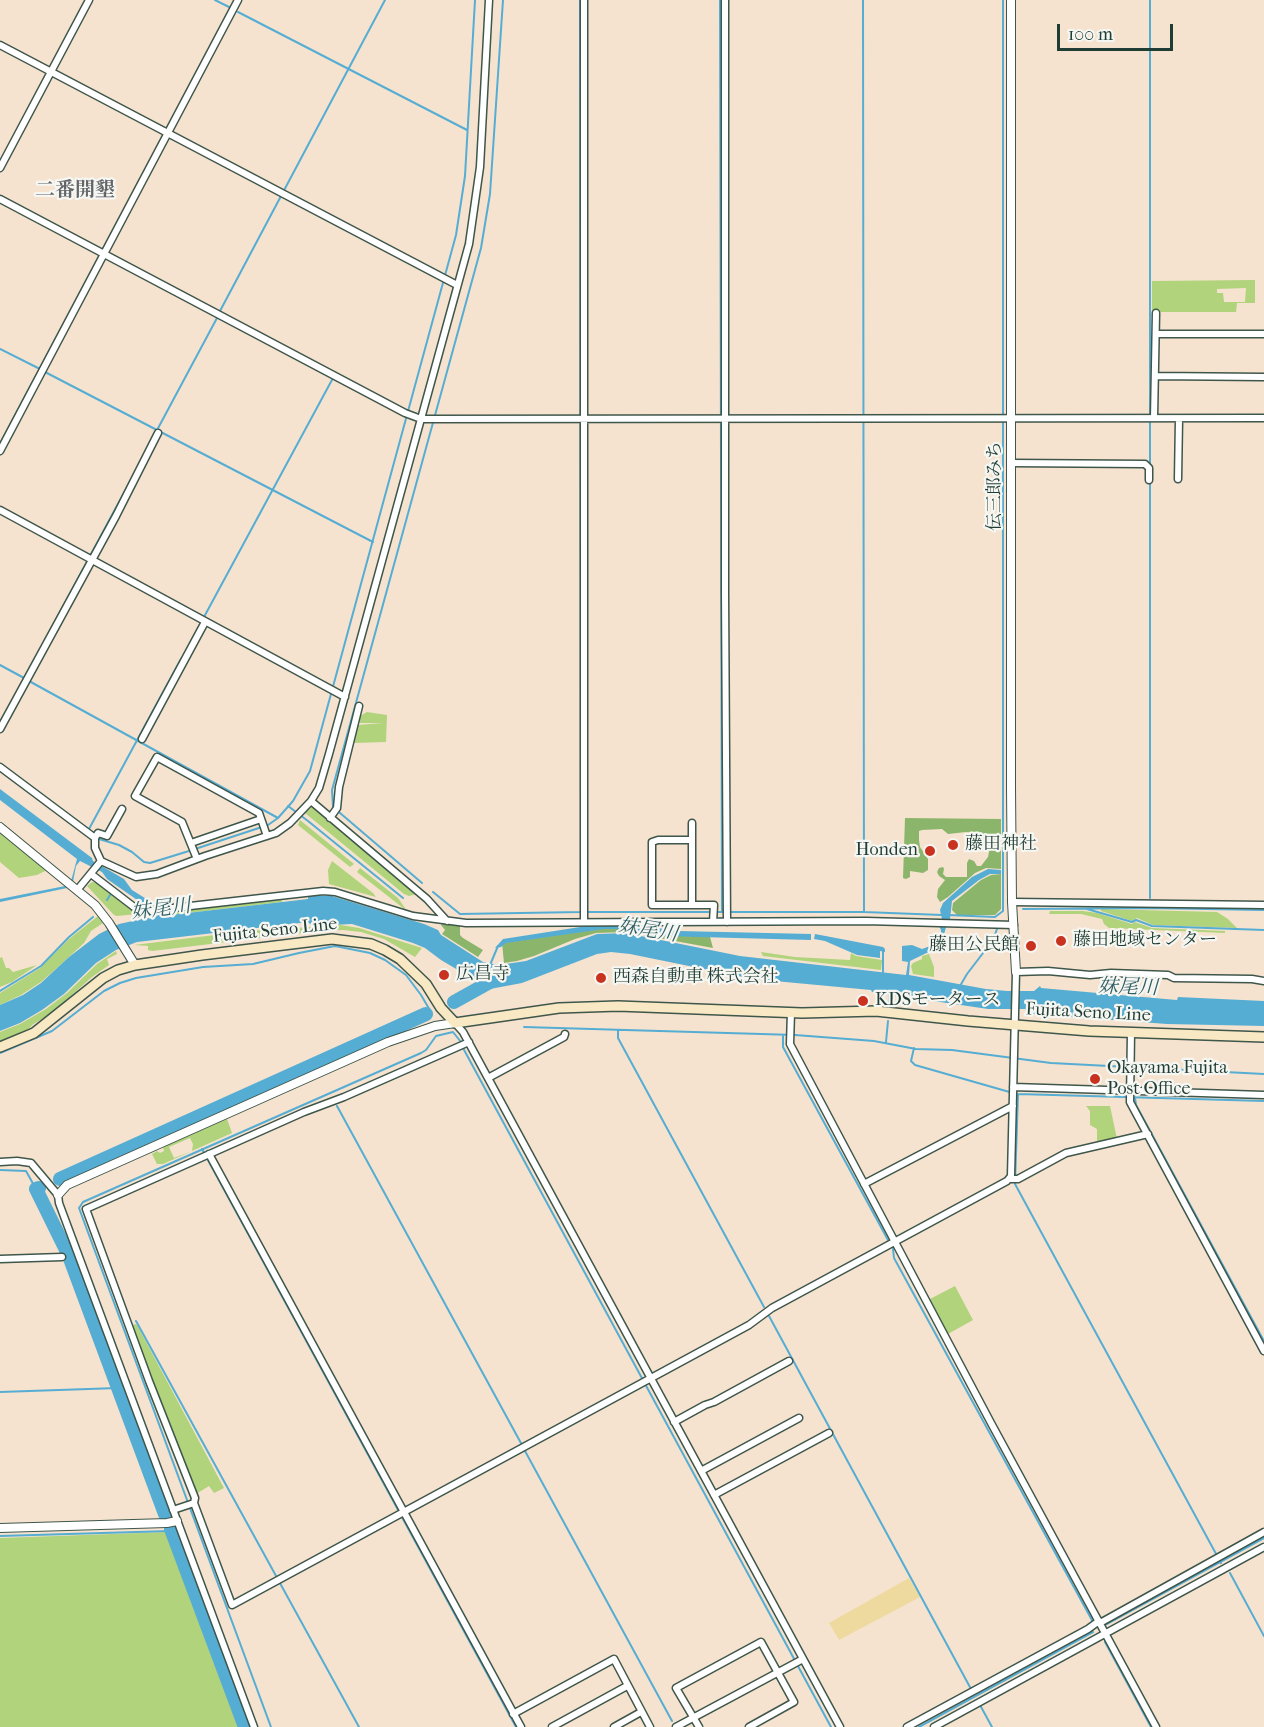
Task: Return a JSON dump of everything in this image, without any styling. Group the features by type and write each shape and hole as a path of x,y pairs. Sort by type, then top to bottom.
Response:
{"main road":[{"name":"Fujita Seno Line","path":"0,1047 34,1033 103,978 118,970 135,965 315,940 357,941 385,950 400,959 426,984 441,1008 455,1023 582,1006 618,1006 791,1012 876,1011 1014,1025 1264,1037"}],"street":[{"path":"0,168 89,0"},
{"path":"0,452 101,253 238,0"},
{"path":"96,867 143,877 163,872 196,856 284,828 311,801 319,788 403,491 469,244 480,167 489,0"},
{"path":"584,0 581,418 584,915"},
{"path":"725,0 722,418 727,916"},
{"name":"伝三郎みち","path":"1011,0 1006,419 1011,464 1012,902 1016,972"},
{"path":"0,45 457,285"},
{"path":"0,199 408,414 421,418 1264,418"},
{"path":"1151,418 1155,376 1156,313"},
{"path":"1156,334 1264,334"},
{"path":"1155,376 1264,377"},
{"path":"1178,479 1179,419"},
{"path":"0,729 158,433"},
{"path":"1011,464 1145,464 1149,468 1149,480"},
{"path":"0,510 345,697"},
{"path":"142,739 205,622"},
{"path":"334,812 359,706"},
{"path":"196,856 182,822 135,796 157,758 259,813 266,833"},
{"path":"0,767 95,838"},
{"path":"311,801 334,812 447,921"},
{"path":"122,809 107,836 98,833 95,838 96,867 134,907 146,911 323,891 334,892 412,916 447,921 510,923 584,915 727,916 1014,925"},
{"path":"191,844 262,820"},
{"path":"692,823 692,905"},
{"path":"0,826 95,905 135,965"},
{"path":"692,840 652,842 652,905 714,905 714,916"},
{"path":"78,889 96,867"},
{"path":"1012,902 1264,905"},
{"path":"1013,1179 1011,1176 1016,972 1168,975 1174,978 1264,981"},
{"path":"791,1012 790,1044 991,1423 1156,1727"},
{"path":"254,1727 59,1203 58,1195 60,1190 67,1185 388,1042 435,1026 455,1023 469,1042 646,1380 674,1422 714,1495 799,1661 840,1727"},
{"path":"1131,1032 1129,1096 1264,1351"},
{"path":"488,1078 564,1037 565,1034"},
{"path":"173,1510 190,1504 195,1498 86,1212 88,1206 469,1042"},
{"path":"1013,1091 1129,1096 1264,1095"},
{"path":"864,1184 1013,1106"},
{"path":"190,1504 232,1605 1007,1181 1066,1153 1148,1134"},
{"path":"207,1155 402,1514 521,1727"},
{"path":"0,1162 30,1163 58,1195"},
{"path":"0,1259 62,1257"},
{"path":"674,1422 789,1361"},
{"path":"701,1471 799,1418"},
{"path":"714,1495 829,1433"},
{"path":"0,1528 177,1521"},
{"path":"907,1727 1088,1629 1100,1625 1252,1545 1264,1532"},
{"path":"934,1727 1100,1625 1218,1557 1252,1545 1264,1547"},
{"path":"699,1727 676,1688 761,1642 794,1702 749,1727"},
{"path":"513,1714 614,1659 650,1727"},
{"path":"676,1727 799,1661"},
{"path":"552,1727 627,1686"},
{"path":"614,1727 641,1712"}],"green space":[{"path":"1255,280 1255,303 1237,303 1236,312 1152,312 1152,281","holes":["1246,288 1245,302 1224,302 1223,293 1217,293 1217,289"]},
{"path":"367,712 387,715 386,742 353,743 357,725 383,723 360,723 360,716"},
{"path":"312,807 417,894 409,896 404,894 305,813"},
{"path":"905,818 1001,819 1001,869 986,868 975,873 940,902 937,897 938,889 945,880 937,872 939,868 943,867 943,874 946,877 967,877 969,859 977,866 981,866 988,857 990,847 978,833 948,834 942,829 919,831 920,847 928,859 928,870 923,873 910,871 910,877 903,878"},
{"path":"300,820 354,864 350,867 298,825"},
{"path":"0,832 47,870 37,875 19,878 0,862"},
{"path":"332,861 376,897 329,884 328,870"},
{"path":"360,868 398,898 407,911 357,872"},
{"path":"1001,874 1001,909 995,915 957,915 952,910 953,903 981,880 991,875"},
{"path":"92,882 98,883 139,914 116,916 113,914 87,886"},
{"path":"281,898 282,902 162,916 156,913"},
{"path":"1101,909 1217,912 1237,928 1153,925 1137,918 1132,921 1101,911"},
{"path":"1050,911 1097,913 1152,928 1225,931 1225,933 1109,928 1102,919 1081,914 1049,914"},
{"path":"98,916 103,923 91,931 84,943 57,968 21,995 0,1005 0,993 40,968 69,939"},
{"path":"442,923 460,925 460,935 483,950 478,957 442,934 445,930"},
{"path":"341,925 359,928 422,948 415,957 384,939 361,932 343,930 152,951 148,950 148,946 134,945 247,931"},
{"path":"607,928 710,937 713,948 626,932 596,933 534,956 504,963 502,943"},
{"path":"116,951 117,954 107,959 109,965 52,1013 32,1025 25,1035 0,1045 0,1032 46,1009 67,993 97,964"},
{"path":"761,952 795,957 850,960 851,953 856,956 882,960 881,970 763,956"},
{"path":"929,954 934,967 934,977 913,974 911,966 913,963"},
{"path":"2,957 6,968 13,972 37,965 12,982 0,987 0,958"},
{"path":"1086,1106 1110,1106 1117,1139 1097,1144 1097,1129 1090,1125 1090,1111"},
{"path":"227,1119 232,1133 192,1151 163,1164 157,1164 152,1154 164,1151 163,1147","holes":["190,1138 193,1144 192,1151 174,1158 169,1147"]},
{"path":"955,1286 973,1320 948,1334 930,1299"},
{"path":"135,1324 224,1488 214,1493 209,1486 196,1494 131,1326"},
{"path":"169,1532 241,1727 0,1727 0,1538"}],"sand":[{"path":"909,1578 920,1597 839,1640 829,1623"}],"water":[{"name":"妹尾川","path":"0,789 93,861 124,879 132,890 148,900 156,915 308,899 308,895 332,896 424,924 438,930 441,935 483,962 499,965 526,961 597,934 626,933 740,956 906,975 908,962 902,961 902,946 912,945 922,949 933,945 941,936 939,926 946,927 941,946 910,961 909,975 1007,991 1034,991 1040,986 1041,988 1177,1000 1178,997 1264,1001 1264,1026 1167,1024 1033,1014 1025,1009 988,1009 872,992 871,990 753,979 611,952 597,954 522,983 490,989 425,948 413,943 352,924 312,926 308,922 137,942 116,950 96,963 64,994 42,1010 0,1031 0,1005 23,995 41,983 99,934 119,924 151,917 143,904 107,879 102,872 80,861 76,866 72,887 0,902 0,899 70,885 77,859 0,800"},
{"path":"988,869 1001,870 1001,874 990,874 979,880 952,901 950,919 942,919 940,910 943,903 972,877"},
{"path":"628,924 679,931 811,934 811,940 665,936 623,929 604,929 506,943 495,948 503,939 593,925"},
{"path":"815,934 883,947 885,952 880,951 880,958 857,955 825,941 814,939"}],"waterway":[{"path":"215,0 231,8"},
{"path":"220,311 385,0"},
{"path":"99,839 119,845 144,862 150,863 189,851 268,825 278,818 293,801 310,771 456,235 465,176 475,0"},
{"path":"422,883 333,807 332,790 481,248 490,194 503,0"},
{"path":"580,0 581,912"},
{"path":"720,0 722,912"},
{"path":"863,0 864,912"},
{"path":"948,915 995,917 1003,911 1003,0"},
{"path":"1150,0 1150,468"},
{"path":"238,12 467,130"},
{"path":"0,444 144,172"},
{"path":"156,432 217,318"},
{"path":"0,349 40,369"},
{"path":"45,372 373,542"},
{"path":"204,617 333,378"},
{"path":"16,694 141,461"},
{"path":"1150,480 1150,898"},
{"path":"89,829 181,659"},
{"path":"0,665 24,678"},
{"path":"29,681 278,818"},
{"path":"288,806 403,898"},
{"path":"433,892 460,914 864,912 942,915"},
{"path":"107,900 110,895"},
{"path":"1023,909 1264,910"},
{"path":"1087,909 1152,926 1264,930"},
{"path":"0,991 41,966 69,937 93,917"},
{"path":"960,986 993,940 997,929"},
{"path":"0,1053 52,1031 104,991 120,983 136,978 203,967 253,964 335,946 370,953 385,960 406,975 431,1012"},
{"path":"490,965 498,946"},
{"path":"883,950 883,974"},
{"path":"454,1002 499,977"},
{"path":"889,992 889,1004"},
{"path":"60,1179 426,1014"},
{"path":"886,1042 888,1021"},
{"path":"524,1027 795,1035 874,1041 916,1049 952,1050 1051,1063 1264,1074"},
{"path":"618,1030 618,1038 764,1307"},
{"path":"271,1727 79,1208 83,1202 421,1053 436,1036 453,1032 461,1042"},
{"path":"783,1035 783,1047 888,1240"},
{"path":"463,1048 831,1727"},
{"path":"914,1048 911,1061 915,1065 1013,1093"},
{"path":"1018,1094 1015,1184 1221,1563"},
{"path":"1018,1094 1264,1101"},
{"path":"1135,1098 1136,1105 1264,1341"},
{"path":"337,1106 522,1445"},
{"path":"202,1149 516,1727"},
{"path":"0,1170 26,1171 36,1189"},
{"path":"39,1188 36,1189 69,1256 165,1514"},
{"path":"893,1249 894,1258 1093,1622"},
{"path":"769,1316 971,1689"},
{"path":"136,1321 359,1727"},
{"path":"0,1392 118,1388"},
{"path":"525,1451 672,1721"},
{"path":"171,1529 245,1727"},
{"path":"0,1536 171,1531"},
{"path":"1103,1626 1264,1538"},
{"path":"1230,1573 1264,1636"},
{"path":"919,1727 1093,1632"},
{"path":"1105,1642 1151,1727"},
{"path":"980,1705 992,1727"}],"place":[{"name":"藤田神社","path":"953,845"},
{"name":"Honden","path":"930,851"},
{"name":"藤田地域センター","path":"1061,941"},
{"name":"藤田公民館","path":"1031,946"},
{"name":"広昌寺","path":"444,975"},
{"name":"西森自動車 株式会社","path":"601,978"},
{"name":"KDSモータース","path":"863,1001"},
{"name":"Okayama Fujita Post Office","path":"1095,1079"}],"district":[{"name":"二番開墾","path":"75,191"}]}
